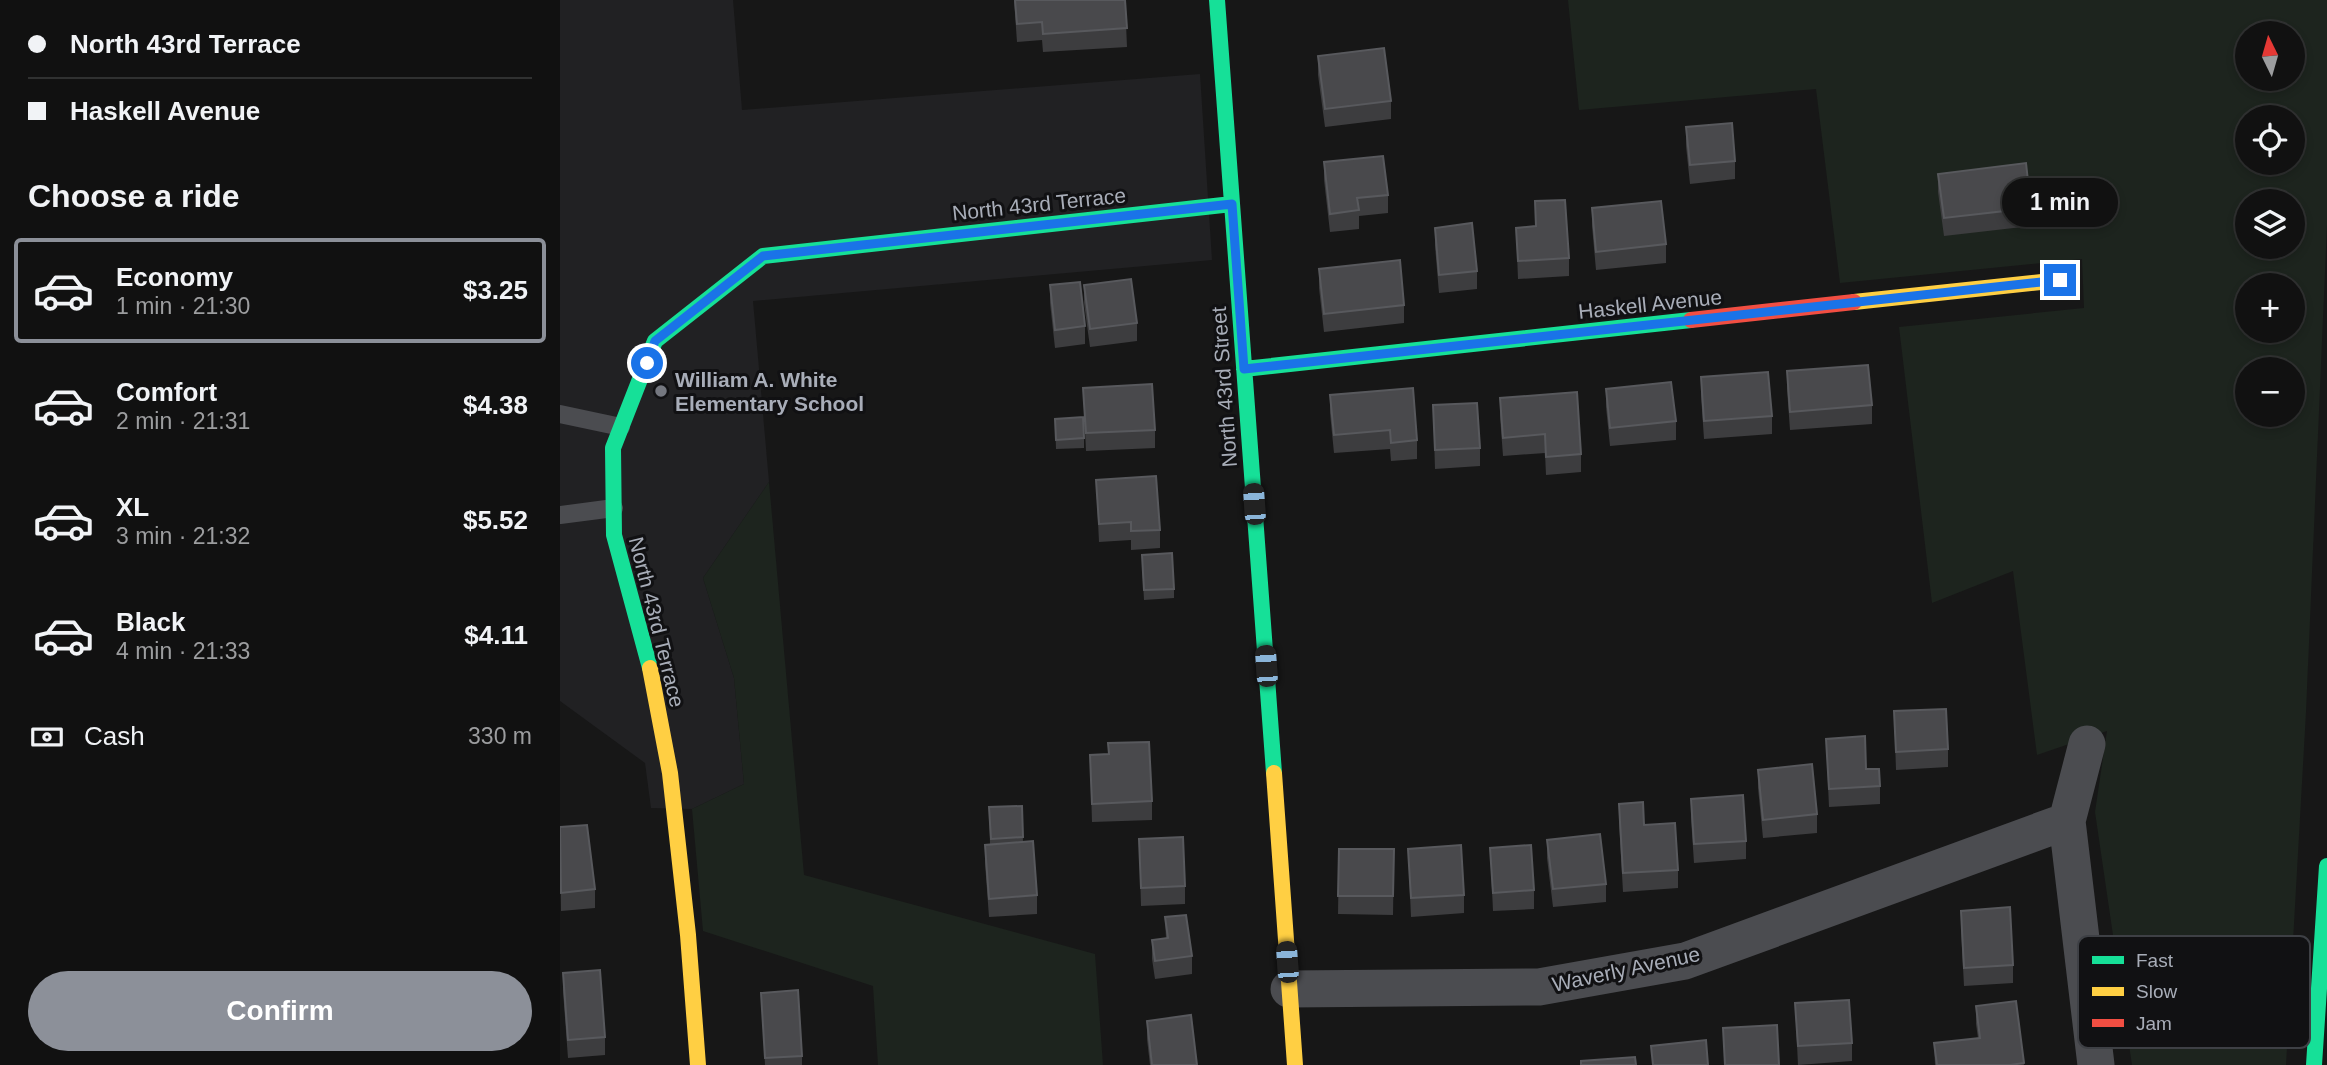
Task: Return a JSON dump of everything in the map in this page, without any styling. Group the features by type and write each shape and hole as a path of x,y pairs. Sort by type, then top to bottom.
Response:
{"main road":[{"name":"North 43rd Street","path":"1217,0 1295,1065"},
{"name":"North 43rd Terrace","path":"698,1065 688,935 670,773 648,658 614,535 613,448 655,341 763,256 1232,204"},
{"name":"Haskell Avenue","path":"1244,369 2060,280"},
{"path":"2314,1065 2327,866"}],"street":[{"path":"2081,936 2067,821 2087,744"},
{"name":"Waverly Avenue","path":"1289,989 1539,987 1685,961 2067,821"}],"lane":[{"path":"560,414 621,428"},
{"path":"560,515 614,508"}],"shaded area":[{"name":"William A. White Elementary School","path":"560,0 733,0 742,110 1200,74 1212,260 753,301 769,482 703,578 734,678 744,784 692,809 651,808 645,763 560,701"},
{"path":"1568,0 2327,0 2327,225 2293,936 2113,936 2095,812 2107,731 2037,755 2013,571 1932,603 1899,327 2084,308 2082,259 1840,283 1816,89 1579,110"},
{"path":"769,482 804,875 1095,954 1103,1065 878,1065 873,986 703,931 692,809 744,784 734,678 703,578"},
{"path":"2130,1048 2287,1048 2286,1065 2132,1065"}],"building":[{"path":"1015,0 1125,0 1127,28 1043,34 1042,22 1017,24"},
{"path":"1384,48 1391,101 1325,109 1318,56"},
{"path":"1732,123 1735,161 1690,165 1686,127"},
{"path":"1383,156 1388,195 1357,198 1359,210 1330,214 1324,162"},
{"path":"2026,163 2031,208 1944,218 1938,174"},
{"path":"1565,200 1569,258 1518,261 1516,228 1536,226 1535,201"},
{"path":"1661,201 1666,244 1596,252 1592,208"},
{"path":"1472,223 1477,271 1439,275 1435,228"},
{"path":"1400,260 1404,305 1324,314 1319,269"},
{"path":"1131,279 1137,323 1090,329 1084,285"},
{"path":"1080,282 1085,326 1055,330 1050,285"},
{"path":"1868,365 1872,405 1790,412 1787,371"},
{"path":"1768,372 1772,416 1704,421 1701,377"},
{"path":"1671,382 1676,421 1610,428 1606,389"},
{"path":"1152,384 1155,430 1086,433 1083,388"},
{"path":"1413,388 1417,440 1391,443 1390,430 1334,435 1330,395"},
{"path":"1577,392 1581,454 1546,457 1545,434 1503,438 1500,398"},
{"path":"1477,403 1480,448 1435,450 1433,405"},
{"path":"1083,417 1084,438 1056,440 1055,419"},
{"path":"1156,476 1160,530 1131,531 1131,522 1099,524 1096,480"},
{"path":"1172,553 1174,589 1144,590 1142,555"},
{"path":"1946,709 1948,749 1896,752 1894,711"},
{"path":"1865,736 1866,769 1879,769 1880,786 1829,789 1826,739"},
{"path":"1149,742 1152,801 1092,804 1090,755 1109,754 1108,743"},
{"path":"1812,764 1817,814 1763,820 1758,770"},
{"path":"1743,795 1746,841 1694,844 1691,799"},
{"path":"1643,802 1644,825 1675,823 1678,870 1623,873 1619,804"},
{"path":"1022,806 1023,837 991,839 989,807"},
{"path":"587,825 595,889 561,893 560,827"},
{"path":"1600,834 1606,884 1553,889 1547,840"},
{"path":"1183,837 1185,886 1141,888 1139,839"},
{"path":"1033,841 1037,895 989,899 985,845"},
{"path":"1461,845 1464,895 1411,898 1408,849"},
{"path":"1531,845 1534,890 1493,893 1490,848"},
{"path":"1339,849 1394,849 1393,896 1338,896"},
{"path":"2010,907 2013,965 1964,968 1961,911"},
{"path":"1186,915 1192,956 1155,961 1152,940 1168,938 1165,917"},
{"path":"600,970 605,1037 568,1040 563,973"},
{"path":"798,990 802,1056 765,1058 761,993"},
{"path":"1849,1000 1852,1043 1798,1046 1795,1003"},
{"path":"2016,1001 2024,1063 1937,1065 1934,1043 1980,1038 1976,1006"},
{"path":"1191,1015 1197,1065 1152,1065 1147,1021"},
{"path":"1777,1025 1779,1065 1725,1065 1723,1028"},
{"path":"1706,1040 1708,1065 1653,1065 1651,1046"},
{"path":"1635,1057 1636,1065 1581,1065 1581,1061"}],"traffic: fast":[{"path":"1217,0 1274,773"},
{"path":"650,668 614,535 613,448 655,341 763,256 1232,204"},
{"path":"1244,369 1691,320"},
{"path":"2314,1065 2327,866"}],"traffic: slow":[{"path":"1854,302 2060,280"},
{"path":"650,668 670,773 688,935 698,1065"},
{"path":"1274,773 1295,1065"}],"traffic: jam":[{"path":"1691,320 1854,302"}],"place":[{"name":"William A. White Elementary School","path":"661,391"}],"route":[{"path":"647,363 655,341 763,256 1232,204 1244,369 2060,280"}]}
